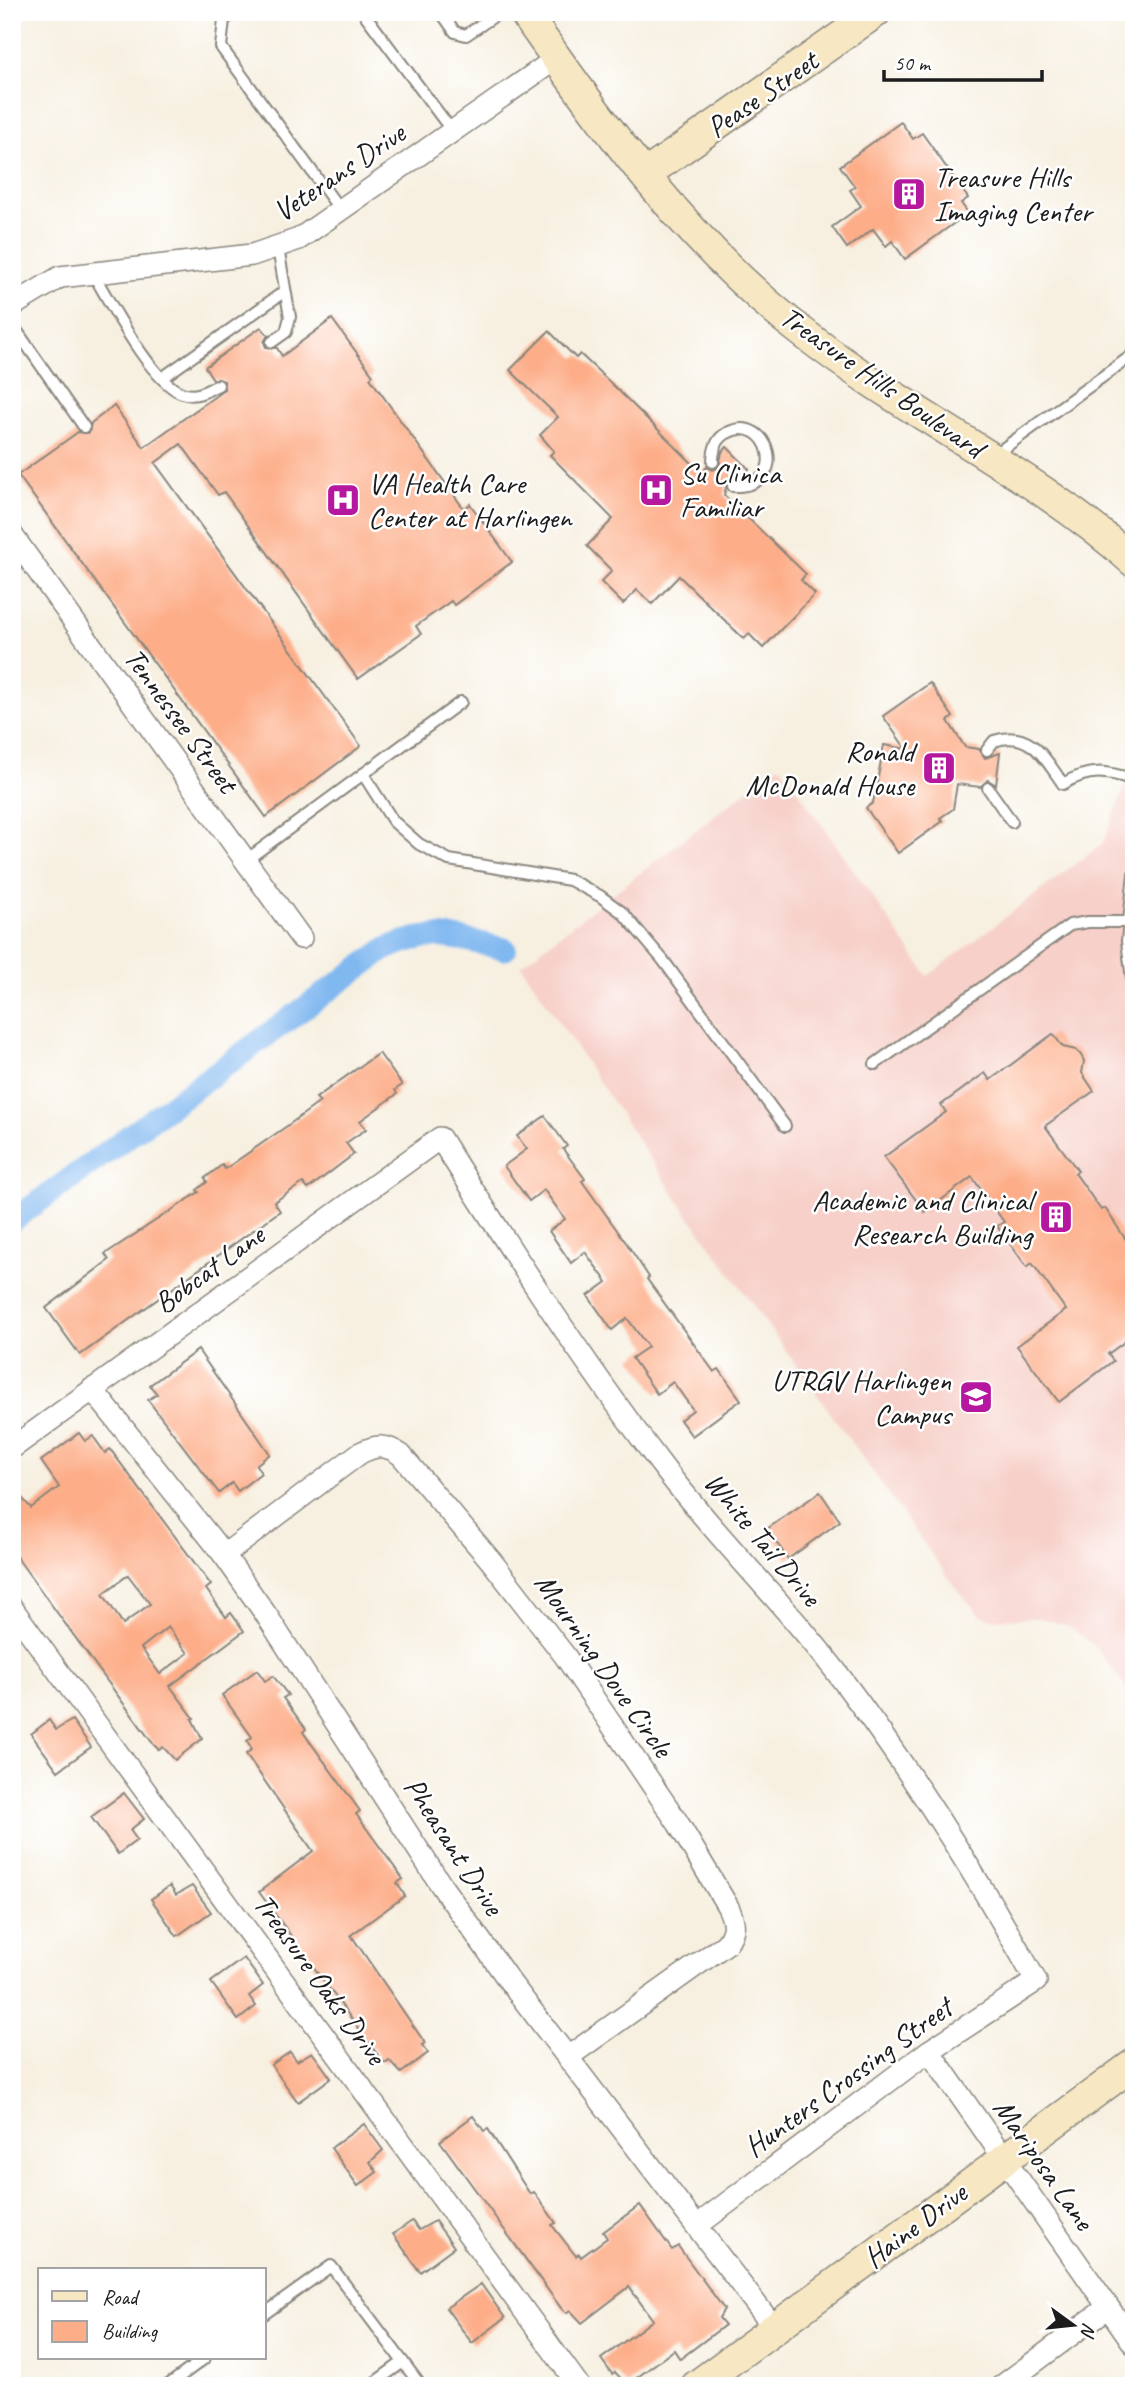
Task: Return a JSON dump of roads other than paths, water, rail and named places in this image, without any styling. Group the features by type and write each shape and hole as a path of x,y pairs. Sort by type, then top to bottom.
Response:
{"street":[{"name":"Treasure Hills Boulevard","path":"524,12 694,233 801,332 991,457 1085,523 1134,562"},
{"name":"Pease Street","path":"646,174 876,12"},
{"name":"Veterans Drive","path":"12,306 61,277 252,255 278,248 309,234 557,58"},
{"name":"Tennessee Street","path":"12,535 300,938"},
{"name":"Bobcat Lane","path":"12,1448 440,1138"},
{"name":"White Tail Drive","path":"440,1138 598,1379 662,1466 837,1673 910,1776 974,1873 1036,1981"},
{"name":"Pheasant Drive","path":"92,1389 224,1555 322,1697 443,1888 775,2329"},
{"name":"Mourning Dove Circle","path":"224,1555 360,1453 373,1447 389,1446 401,1455 492,1562 610,1721 728,1907 734,1920 734,1933 726,1944 568,2057"},
{"name":"Treasure Oaks Drive","path":"12,1608 579,2386"},
{"name":"Hunters Crossing Street","path":"698,2225 929,2051 1036,1981"},
{"name":"Mariposa Lane","path":"929,2051 1134,2344"},
{"name":"Haine Drive","path":"696,2386 1134,2064"},
{"path":"1002,2386 1107,2308"}],"lane":[{"path":"235,12 224,20 221,47 341,211"},
{"path":"363,12 452,131"},
{"path":"441,12 455,32 467,35 500,12"},
{"path":"272,342 286,332 290,317 278,248"},
{"path":"92,272 144,357 162,378 185,395 202,394 218,385"},
{"path":"162,378 285,290"},
{"path":"12,324 84,427"},
{"path":"991,457 1134,354"},
{"path":"713,461 716,443 730,431 749,430 764,441 769,459 762,477 746,486 733,486"},
{"path":"245,861 461,702"},
{"path":"987,750 994,741 1019,737 1032,743 1063,784 1077,775 1094,771 1111,772 1134,780"},
{"path":"363,774 393,821 419,844 449,860 570,880 600,896 623,914 663,960 785,1126"},
{"path":"988,788 1012,821"},
{"path":"1134,874 1127,941 1134,994"},
{"path":"875,1064 1070,925 1128,922"},
{"path":"266,2313 331,2266 421,2386"},
{"path":"167,2386 202,2360"},
{"path":"370,2386 403,2362"}],"waterway":[{"path":"12,1221 384,950 401,943 431,937 458,938 505,949"}],"place":[{"name":"Treasure Hills Imaging Center","path":"909,194"},
{"name":"Su Clinica Familiar","path":"656,490"},
{"name":"VA Health Care Center at Harlingen","path":"343,500"},
{"name":"Ronald McDonald House","path":"939,768"},
{"name":"Academic and Clinical Research Building","path":"1056,1217"},
{"name":"UTRGV Harlingen Campus","path":"976,1397"}]}
